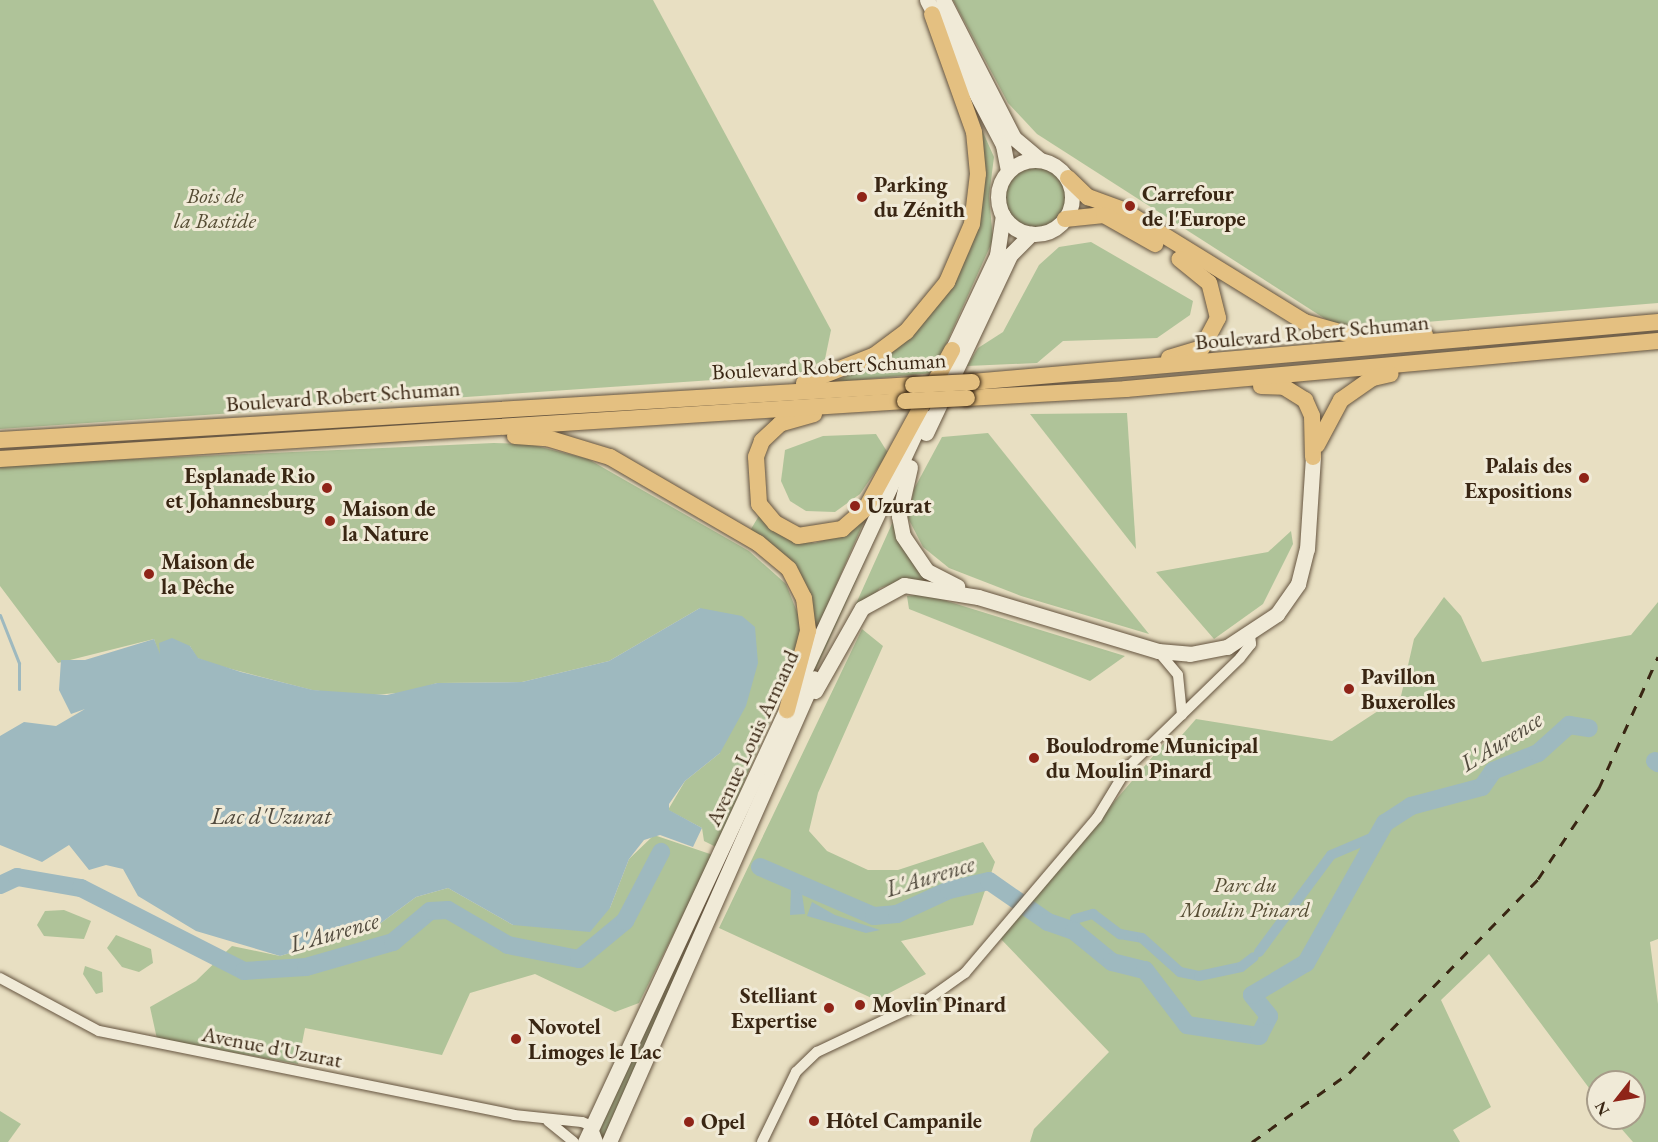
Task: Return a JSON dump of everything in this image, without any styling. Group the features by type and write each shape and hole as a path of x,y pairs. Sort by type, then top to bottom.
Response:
{"main road":[{"path":"943,0 1014,138 1039,159 1056,165 1088,197 1130,214 1304,322 1351,335 1525,334"},
{"path":"898,401 809,415 780,424 762,441 754,480 759,504 775,523 798,536 829,535 855,520 881,484 952,350 997,255 1003,215 998,192 1008,171 1003,146 930,7"},
{"path":"727,393 804,383 875,355 906,332 947,282 972,224 978,174 974,132 930,7"},
{"path":"1008,171 1039,159"},
{"path":"978,597 927,571 903,536 899,516 910,466 1003,268 1031,234 1050,231 1065,219 1072,199 1068,178"},
{"path":"1003,215 1031,234"},
{"path":"1065,219 1104,215 1121,222 1196,270 1217,298 1218,318 1202,348 1105,372"},
{"name":"Boulevard Robert Schuman","path":"0,440 727,393 913,385 1105,372 1658,322"},
{"name":"Boulevard Robert Schuman","path":"0,459 397,436 898,401 1126,389 1658,341"},
{"name":"Avenue Louis Armand","path":"585,1142 952,350"},
{"path":"1313,457 1324,422 1356,387 1373,378 1461,359"},
{"path":"784,749 843,640 874,597 891,588 922,584 978,597 1158,651 1209,651 1250,635 1277,614 1298,584 1307,549 1313,457 1312,416 1305,400 1284,387 1126,389"},
{"path":"397,436 507,436 578,446 640,472 766,549 798,583 807,614 806,645 787,710"},
{"name":"Avenue Louis Armand","path":"609,1142 910,466"}],"street":[{"path":"762,1142 805,1062 944,991 1017,915 1097,818 1128,767 1240,658 1251,644 1250,635"},
{"path":"1158,651 1178,675 1182,715"},
{"name":"Avenue d'Uzurat","path":"0,978 48,1007 120,1036 548,1121 592,1126"},
{"path":"615,1142 624,1109"},
{"name":"Avenue d'Uzurat","path":"548,1121 574,1142"},
{"path":"592,1126 598,1142"}],"green space":[{"name":"Bois de la Bastide","path":"0,0 653,0 831,330 825,359 799,374 0,429"},
{"path":"953,0 1658,0 1658,303 1341,329 1037,134 1008,103"},
{"path":"973,110 994,157 989,196 993,240 933,373 835,382 887,355 950,289 970,250 979,215"},
{"path":"1036,168 1057,177 1066,198 1057,219 1036,228 1015,219 1006,198 1015,177"},
{"path":"1091,242 1193,301 1190,315 1157,338 1063,341 1037,363 967,366 978,348 1003,332 1039,265 1059,247"},
{"path":"1127,413 1136,549 1030,414"},
{"path":"988,433 1149,634 1021,596 949,568 923,547 908,518 914,489 942,437"},
{"path":"876,434 888,453 860,494 835,512 806,511 790,501 781,481 785,450 823,436"},
{"path":"494,443 529,444 588,459 749,551 786,584 801,622 798,657 716,847 704,841 702,828 668,810 685,781 720,753 700,608 609,661 522,682 437,683 409,692 361,696 312,690 216,665 197,658 190,646 159,654 154,639 58,663 0,586 0,465"},
{"path":"892,492 895,494 603,1142 596,1125"},
{"path":"760,514 796,540 815,543 846,533 865,519 813,638 807,596 748,534"},
{"path":"895,517 934,582 904,580 880,588 846,626"},
{"path":"1291,531 1293,544 1263,604 1214,639 1156,572 1268,552"},
{"path":"924,594 1125,656 1090,681 909,609 907,596"},
{"name":"Parc du Moulin Pinard","path":"1444,597 1461,616 1482,662 1631,635 1658,602 1658,939 1650,942 1658,1004 1658,1142 1633,1142 1622,1130 1646,1130 1646,1070 1586,1070 1586,1084 1489,954 1441,1000 1491,1107 1453,1130 1460,1142 1030,1142 1034,1129 1109,1052 999,937 1166,741 1175,743 1196,719 1332,741 1401,696 1414,639"},
{"path":"862,629 883,646 818,793 809,831 827,851 868,870 898,870 983,842 995,862 973,925 901,941 926,974 876,1000 719,928"},
{"path":"654,835 713,855 639,1003 615,1012 535,974 470,993 442,1055 305,1028 298,1064 157,1039 150,1007 196,981 232,946 280,956 374,928 416,897 448,888 513,925 610,908 629,859"},
{"path":"64,910 91,921 84,939 44,936 37,925 45,911"},
{"path":"116,935 151,949 153,963 139,972 122,967 107,948"},
{"path":"85,966 102,972 103,992 96,994 83,974"},
{"path":"0,1111 21,1124 8,1142 0,1142"}],"water":[{"name":"Lac d'Uzurat","path":"700,608 742,616 755,627 758,663 746,706 720,753 685,781 669,804 669,810 702,828 693,847 660,835 644,840 629,859 610,908 590,932 513,925 448,888 416,897 374,928 280,956 196,931 138,896 123,869 106,865 89,870 69,845 42,862 0,845 0,736 24,722 56,726 85,709 71,714 59,690 61,660 85,660 154,639 160,654 159,643 172,638 190,646 198,658 241,672 313,690 387,695 437,683 522,682 609,661"},
{"path":"791,888 802,894 805,914 790,915"},
{"path":"812,902 835,915 880,930 866,933 807,916"}],"waterway":[{"path":"0,615 19,663 19,689"},
{"name":"L'Aurence","path":"760,867 874,916 897,914 949,890 989,881 1048,922 1074,931 1112,962 1145,970 1187,1025 1259,1036 1269,1016 1252,995 1306,963 1385,823 1411,806 1482,787 1493,771 1538,753 1569,725 1589,728"},
{"name":"L'Aurence","path":"1259,952 1331,855 1378,835"},
{"name":"L'Aurence","path":"0,885 17,877 81,888 244,971 306,967 393,942 430,911 448,910 508,945 579,959 625,921 661,852"},
{"name":"L'Aurence","path":"1074,931 1075,919 1093,914 1120,934 1142,938 1180,972 1199,976 1241,967 1254,957"}],"railway":[{"path":"1252,1142 1349,1073 1538,879 1599,788 1658,657"}],"place":[{"name":"Parking du Zénith","path":"862,197"},
{"name":"Carrefour de l'Europe","path":"1130,206"},
{"name":"Palais des Expositions","path":"1584,478"},
{"name":"Esplanade Rio et Johannesburg","path":"327,488"},
{"name":"Uzurat","path":"855,506"},
{"name":"Maison de la Nature","path":"330,521"},
{"name":"Maison de la Pêche","path":"149,574"},
{"name":"Pavillon Buxerolles","path":"1349,689"},
{"name":"Boulodrome Municipal du Moulin Pinard","path":"1034,758"},
{"name":"Movlin Pinard","path":"860,1005"},
{"name":"Stelliant Expertise","path":"829,1008"},
{"name":"Novotel Limoges le Lac","path":"516,1039"},
{"name":"Hôtel Campanile","path":"814,1121"},
{"name":"Opel","path":"689,1122"}]}
